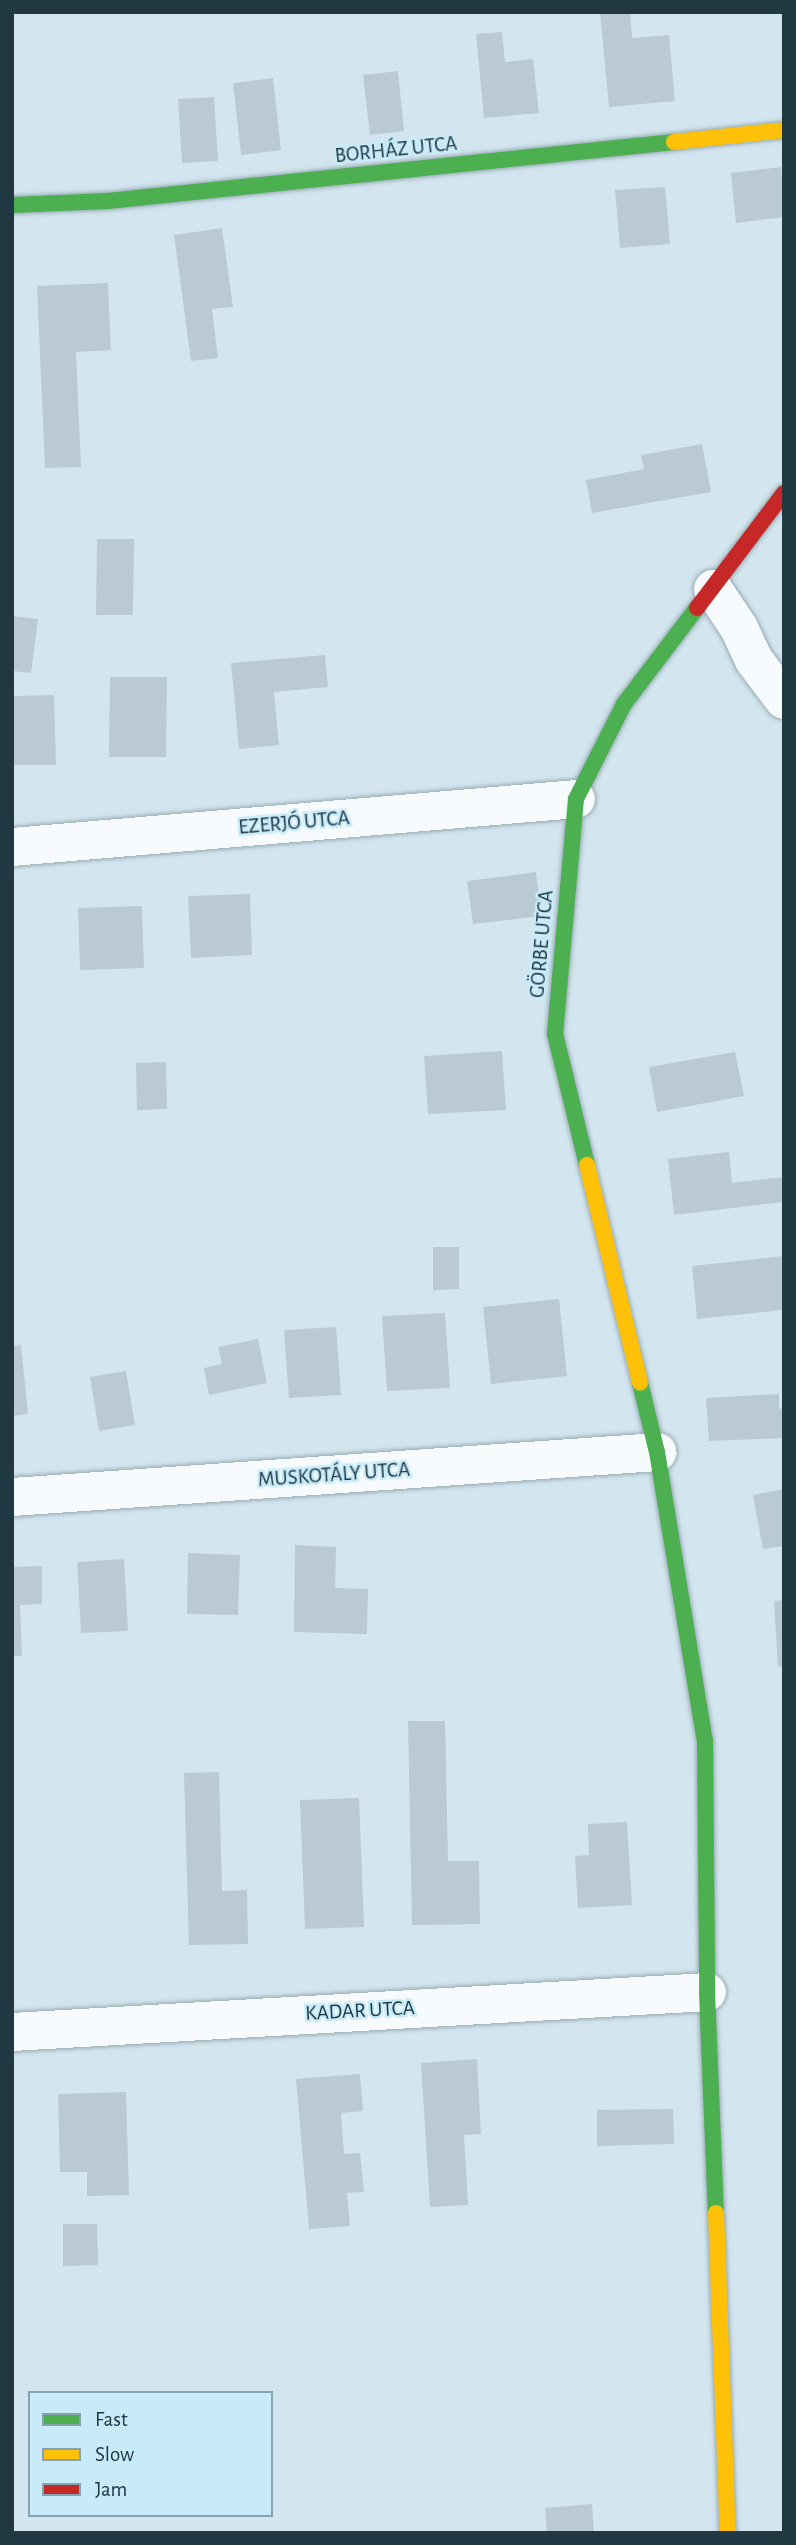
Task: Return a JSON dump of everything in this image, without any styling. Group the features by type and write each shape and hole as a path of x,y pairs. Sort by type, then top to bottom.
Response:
{"street":[{"name":"BORHÁZ UTCA","path":"12,205 108,201 784,130"},
{"name":"GÖRBE UTCA","path":"727,2533 707,1992 705,1741 657,1452 555,1034 576,799 624,704 784,493"},
{"path":"713,589 739,628 754,660 784,700"},
{"name":"EZERJÓ UTCA","path":"12,847 576,799"},
{"name":"MUSKOTÁLY UTCA","path":"12,1497 657,1452"},
{"name":"KADAR UTCA","path":"12,2032 707,1992"}],"building":[{"path":"600,12 630,12 632,38 669,35 675,101 609,107"},
{"path":"502,32 505,62 533,59 539,113 484,118 476,34"},
{"path":"398,71 404,131 370,135 363,75"},
{"path":"273,78 281,150 241,155 233,83"},
{"path":"214,97 218,161 182,163 178,99"},
{"path":"781,167 784,217 736,223 731,173"},
{"path":"665,187 670,244 620,248 615,190"},
{"path":"222,228 233,307 212,309 218,358 191,361 174,235"},
{"path":"108,283 111,350 76,352 81,467 45,468 37,286"},
{"path":"702,444 711,492 592,513 586,480 644,469 641,455"},
{"path":"97,539 134,539 133,615 96,615"},
{"path":"12,616 38,619 31,673 12,671"},
{"path":"325,655 328,687 274,692 279,745 239,749 231,663"},
{"path":"110,677 167,677 166,757 109,757"},
{"path":"54,695 56,765 12,765 12,696"},
{"path":"536,872 541,916 473,924 467,881"},
{"path":"250,894 252,955 191,958 188,896"},
{"path":"142,906 144,968 80,970 78,908"},
{"path":"502,1051 506,1110 428,1114 424,1056"},
{"path":"735,1052 744,1096 657,1112 649,1067"},
{"path":"166,1062 167,1109 137,1110 136,1063"},
{"path":"729,1152 732,1183 784,1177 784,1202 674,1215 668,1159"},
{"path":"433,1247 459,1247 459,1289 433,1290"},
{"path":"784,1256 784,1310 697,1319 692,1266"},
{"path":"559,1299 567,1376 491,1384 483,1307"},
{"path":"445,1313 450,1388 387,1391 382,1316"},
{"path":"336,1327 341,1395 289,1398 284,1330"},
{"path":"258,1339 267,1383 209,1395 204,1368 222,1364 218,1347"},
{"path":"21,1345 28,1414 12,1416 12,1346"},
{"path":"126,1371 135,1425 99,1431 90,1377"},
{"path":"779,1394 779,1409 784,1408 784,1438 709,1441 706,1398"},
{"path":"784,1489 784,1546 763,1549 753,1495"},
{"path":"295,1545 336,1547 335,1588 368,1589 367,1634 294,1632"},
{"path":"188,1553 240,1555 238,1615 187,1614"},
{"path":"124,1559 128,1631 81,1633 77,1562"},
{"path":"42,1566 42,1604 20,1605 22,1656 12,1656 12,1567"},
{"path":"784,1600 784,1666 778,1667 774,1601"},
{"path":"408,1721 445,1721 448,1861 479,1861 480,1924 412,1925"},
{"path":"219,1772 222,1891 247,1890 248,1944 189,1945 184,1773"},
{"path":"359,1798 364,1927 305,1929 300,1800"},
{"path":"627,1822 632,1905 578,1908 575,1856 589,1855 588,1824"},
{"path":"477,2059 481,2134 464,2135 468,2205 430,2207 421,2063"},
{"path":"360,2074 363,2111 341,2113 344,2154 360,2153 364,2192 347,2193 350,2226 309,2229 296,2079"},
{"path":"126,2092 129,2195 87,2196 87,2172 60,2172 58,2094"},
{"path":"673,2109 674,2144 597,2146 597,2110"},
{"path":"63,2224 97,2224 98,2265 63,2266"},
{"path":"592,2504 594,2533 547,2533 545,2508"}],"traffic: fast":[{"path":"12,205 108,201 674,142"},
{"path":"587,1165 555,1034 576,799 624,704 697,608"},
{"path":"640,1383 657,1452 705,1741 707,1992 716,2213"}],"traffic: slow":[{"path":"674,142 784,130"},
{"path":"587,1165 640,1383"},
{"path":"716,2213 728,2533"}],"traffic: jam":[{"path":"697,608 784,493"}]}
